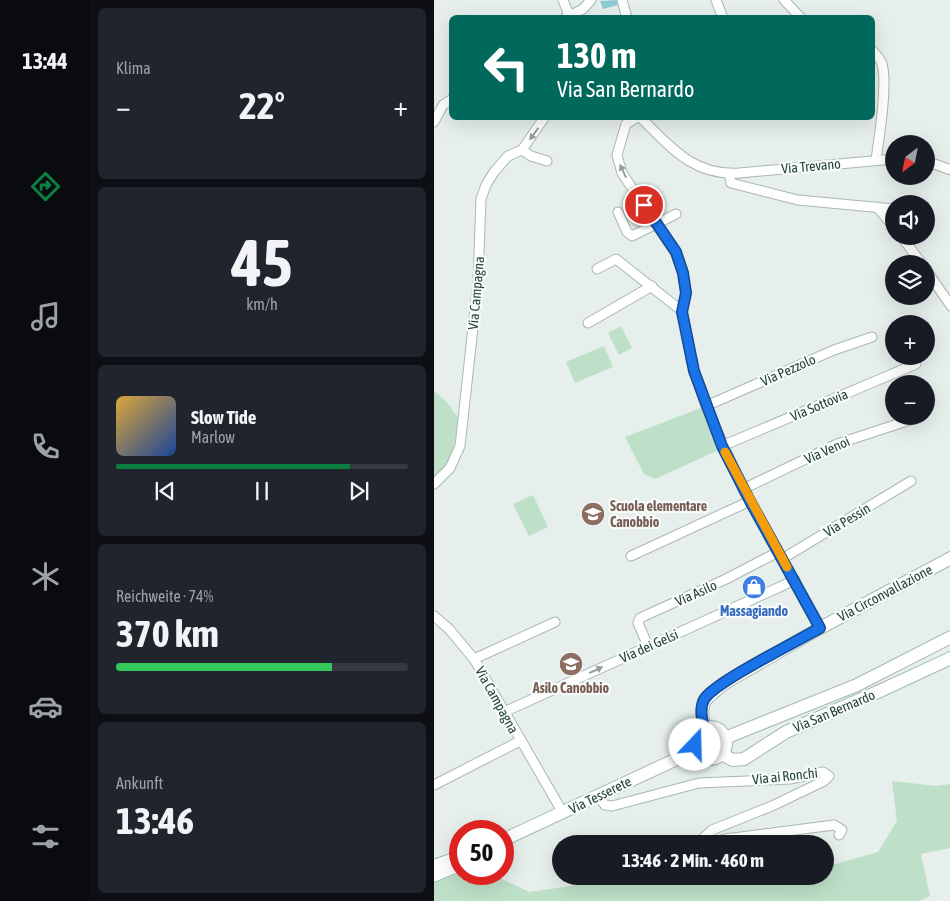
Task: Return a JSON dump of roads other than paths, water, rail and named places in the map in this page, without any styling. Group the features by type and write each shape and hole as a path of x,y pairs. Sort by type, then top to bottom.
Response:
{"main road":[{"name":"Via Circonvallazione","path":"820,628 950,558"},
{"path":"704,728 718,729 725,738 726,746 722,754 708,758 696,750 695,740 704,728 702,705 709,695 728,681 820,628"},
{"path":"725,738 857,685 950,637"},
{"name":"Via San Bernardo","path":"722,754 733,760 744,759 786,732 950,658"},
{"name":"Via Tesserete","path":"514,835 696,750"},
{"path":"434,866 449,861"}],"street":[{"path":"563,0 567,15"},
{"path":"569,15 585,7 591,0"},
{"path":"622,0 626,15"},
{"path":"716,0 722,15"},
{"path":"784,0 798,15"},
{"path":"875,53 882,68 882,101 876,160"},
{"path":"434,111 449,101"},
{"path":"434,122 443,105"},
{"name":"Via Campagna","path":"434,484 450,468 460,446 478,282 481,199 486,185 494,172 508,156 522,150 543,120"},
{"path":"633,120 626,124 617,155 622,173 676,252 683,273 686,293 682,312 694,371 706,406 722,446 743,489 820,628"},
{"name":"Via Trevano","path":"644,120 690,164 717,173 729,174 885,160"},
{"path":"522,150 531,156 547,161"},
{"path":"935,164 950,170"},
{"name":"Via Trevano","path":"729,174 731,183 737,186 772,192 798,200 885,208"},
{"path":"877,207 885,216"},
{"path":"618,212 630,235 676,214"},
{"path":"596,269 616,259 682,312"},
{"path":"935,284 950,306"},
{"path":"588,324 652,286"},
{"name":"Via Pezzolo","path":"706,406 834,350 872,337"},
{"name":"Via Sottovia","path":"722,446 914,365"},
{"name":"Via Venoi","path":"743,489 837,444 895,425"},
{"name":"Via Pessin","path":"780,556 911,481"},
{"path":"632,556 750,501"},
{"name":"Via Asilo","path":"648,646 639,619 780,556"},
{"name":"Via dei Gelsi","path":"504,712 795,580"},
{"name":"Via Campagna","path":"434,616 453,634 474,659 563,813"},
{"name":"Via Campagna","path":"474,659 555,622"},
{"name":"Via Campagna","path":"434,785 520,741"},
{"name":"Via ai Ronchi","path":"598,796 605,805 612,806 699,783 790,779 823,772 829,776 824,781 772,806 712,830 706,835"},
{"name":"Via ai Ronchi","path":"755,835 834,825 842,830 838,835"},
{"path":"434,877 449,871"}],"water":[{"path":"617,0 618,5 603,9 600,1"}],"place":[{"name":"Scuola elementare Canobbio","path":"593,514"},
{"name":"Massagiando","path":"754,587"},
{"name":"Asilo Canobbio","path":"571,664"}]}
